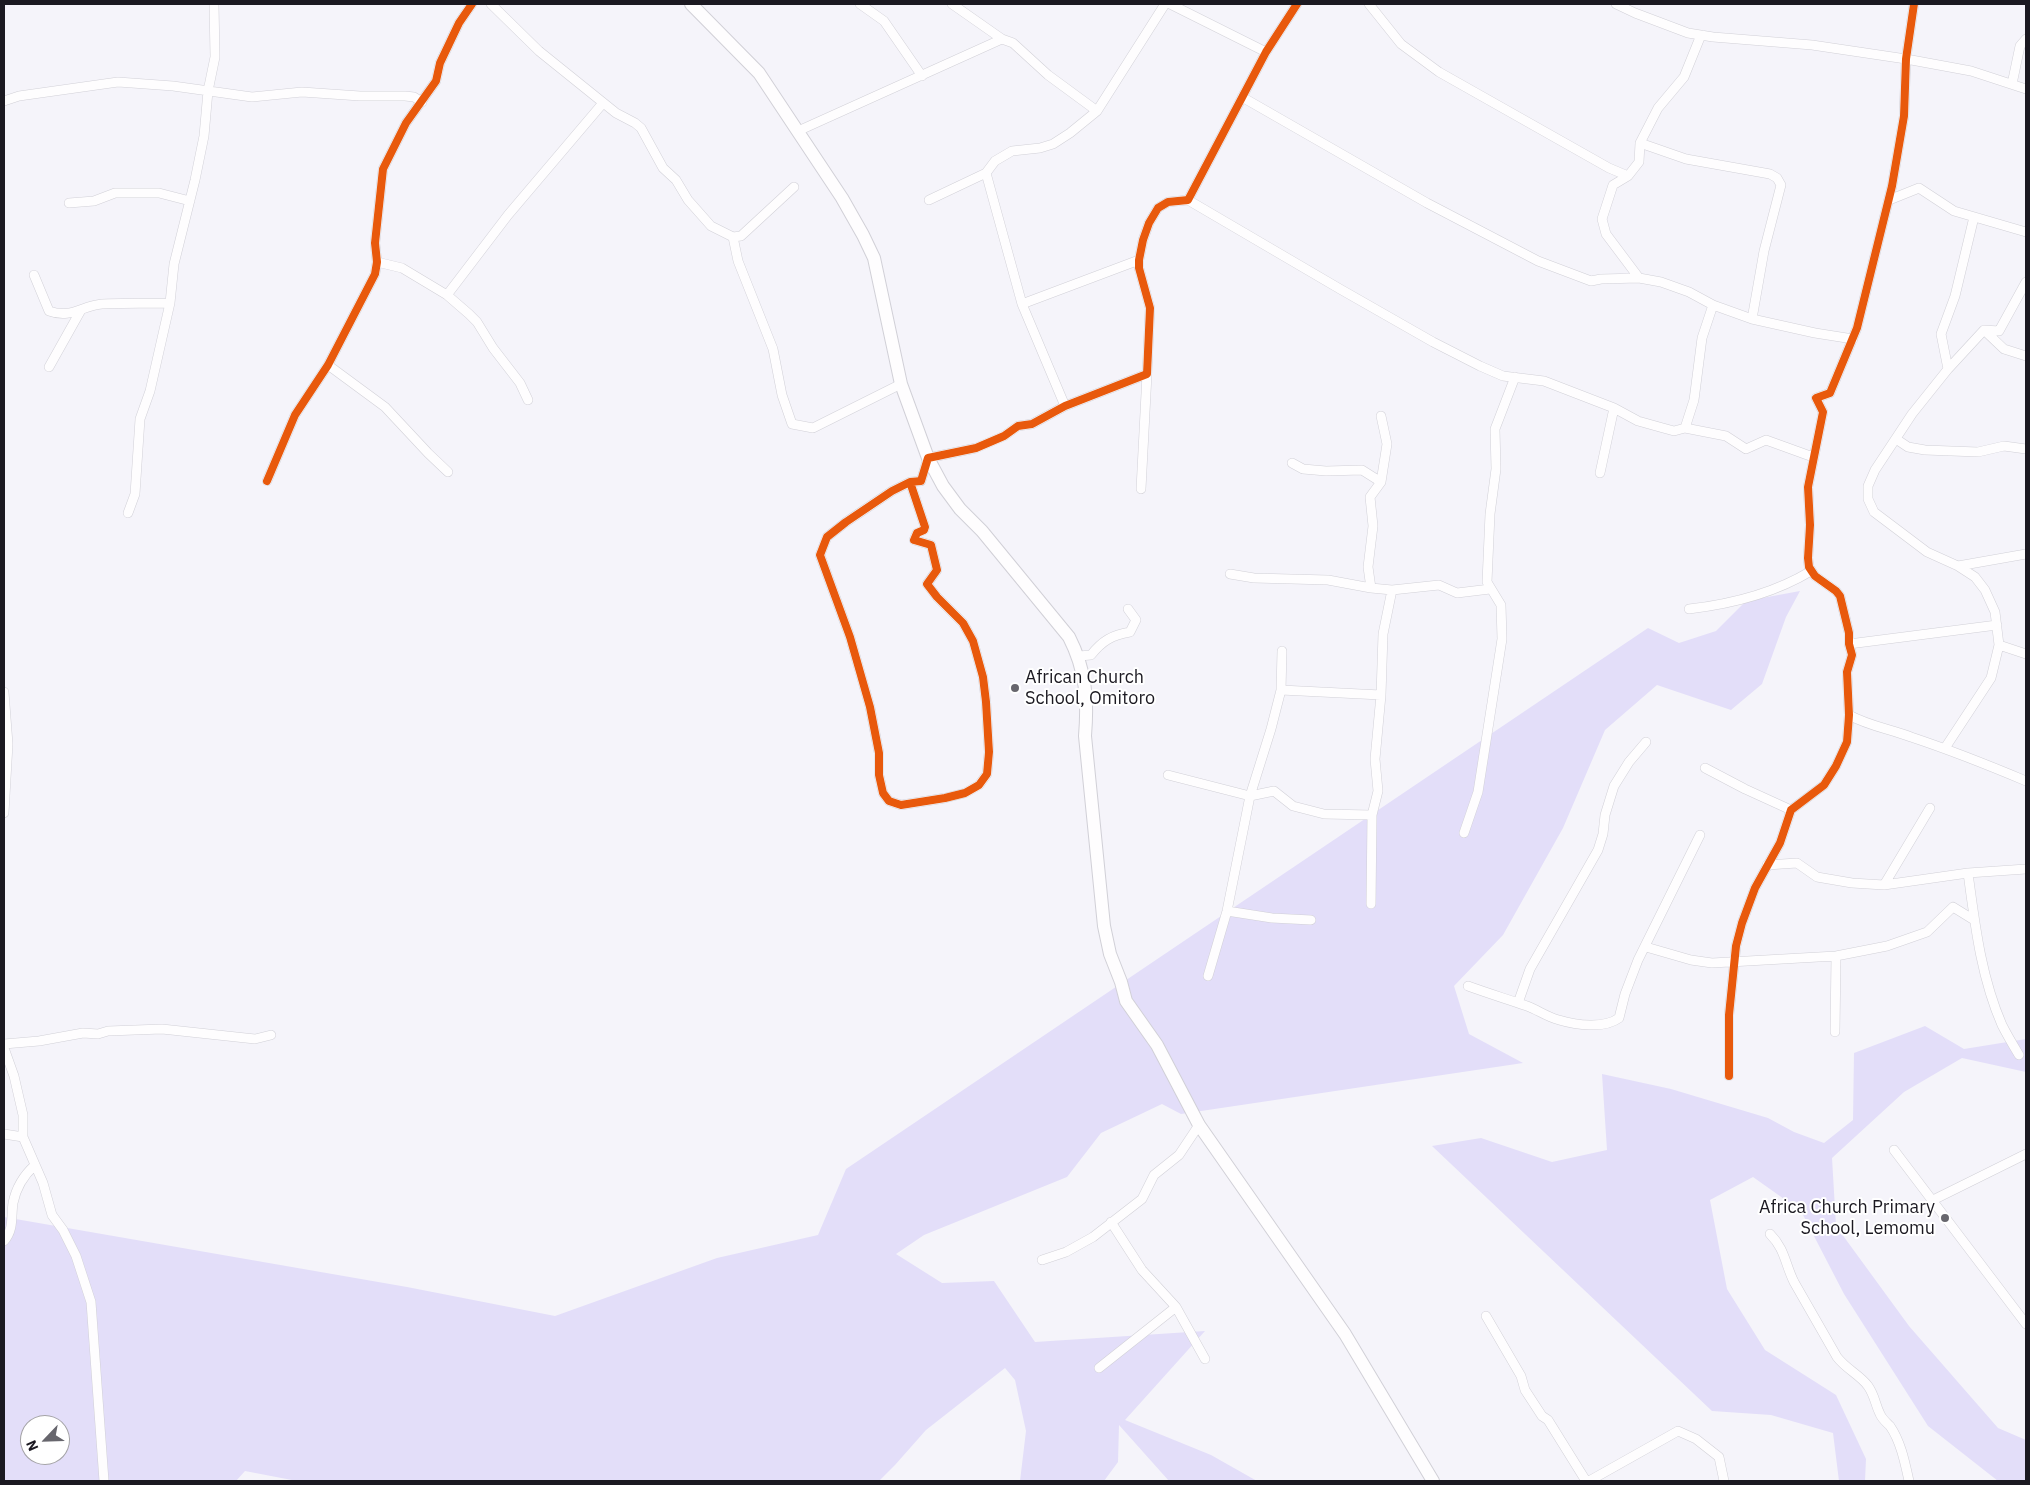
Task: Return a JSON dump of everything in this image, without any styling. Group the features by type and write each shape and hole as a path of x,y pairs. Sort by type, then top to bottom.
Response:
{"main road":[{"path":"691,4 759,74 842,198 874,258 901,384 928,458 943,486 960,509 982,530 1069,637 1079,656 1087,708 1085,736 1104,926 1110,954 1126,1001 1157,1045 1199,1125 1345,1334 1433,1481"}],"street":[{"path":"128,512 135,494 140,419 150,392 170,303 174,264 184,215 190,201 204,136 208,91 214,57 214,4"},
{"path":"267,481 295,415 328,365 375,274 377,262 375,243 383,169 406,123 436,81 440,63 472,4"},
{"path":"481,4 493,6 539,51 616,114 641,128 663,168 676,180 688,200 712,226 733,237 741,236 794,187"},
{"path":"860,4 884,21 922,76"},
{"path":"952,4 1002,39 1013,43 1048,75 1097,111"},
{"path":"929,200 986,173 996,161 1012,151 1040,148 1053,144 1097,111 1165,4"},
{"path":"1170,4 1266,52"},
{"path":"1188,200 1266,52 1297,4"},
{"path":"1369,4 1402,44 1439,72 1609,168 1628,176"},
{"path":"1616,4 1659,23 1688,33 1812,45 1906,59 1971,71 2026,89"},
{"path":"1728,1076 1729,1015 1736,946 1742,923 1755,888 1766,865 1780,843 1791,810 1824,785 1844,753 1848,738 1847,672 1852,655 1849,634 1840,596 1811,571 1808,558 1810,525 1808,487 1823,412 1816,398 1830,393 1853,339 1889,200 1904,116 1906,59 1914,4"},
{"path":"1639,278 1606,234 1602,219 1613,185 1628,176 1639,162 1640,143 1658,108 1684,77 1701,35"},
{"path":"2012,84 2020,46 2026,38"},
{"path":"798,131 1002,39"},
{"path":"4,101 19,96 118,82 173,86 252,97 302,92 360,96 405,96 414,97 422,102"},
{"path":"1242,97 1428,203 1538,261 1591,281 1639,278 1661,282 1752,319 1853,339"},
{"path":"447,295 508,215 603,103"},
{"path":"1640,143 1686,159 1770,174 1781,185 1764,251 1752,319"},
{"path":"986,173 1022,304 1065,406"},
{"path":"1889,200 1919,188 1954,212 2026,232"},
{"path":"69,202 94,202 114,193 159,193 190,201"},
{"path":"1142,489 1150,308 1139,260 1150,222 1158,208 1168,202 1188,200 1433,342 1503,376 1544,381 1614,408 1638,421 1674,431 1685,428 1726,436 1746,449 1766,440 1813,457"},
{"path":"1948,369 1941,334 1955,296 1974,217"},
{"path":"733,237 738,261 773,349 782,395 792,424 813,428 901,384"},
{"path":"1022,304 1139,260"},
{"path":"377,262 402,268 447,295 477,322 493,348 520,383 528,400"},
{"path":"1621,279 1630,264"},
{"path":"34,275 49,311 65,315 101,304 170,303"},
{"path":"1984,330 1999,331 2026,282"},
{"path":"1685,428 1694,400 1702,338 1714,305"},
{"path":"49,367 81,310"},
{"path":"1945,748 1991,678 1999,645 1994,612 1985,590 1975,577 1958,566 1927,552 1874,512 1868,499 1868,486 1875,470 1912,414 1948,369 1984,330"},
{"path":"1984,330 2004,349 2026,356"},
{"path":"328,365 385,407 448,472"},
{"path":"910,482 925,527 924,530 917,533 914,540 931,545 937,570 927,584 963,623 972,641 984,677 989,752 986,774 979,786 965,793 900,805 889,801 883,793 879,775 879,753 870,706 850,637 820,555 827,536 892,491 910,482 921,481 928,458 976,448 1004,436 1018,426 1032,424 1065,406 1147,374"},
{"path":"1464,833 1478,792 1502,639 1501,605 1487,582 1490,514 1496,469 1495,429 1515,377"},
{"path":"1600,473 1614,408"},
{"path":"1371,588 1368,567 1373,526 1370,497 1381,482 1387,444 1381,416"},
{"path":"1896,439 1908,447 1925,450 1978,452 2004,446 2026,449"},
{"path":"1292,463 1303,469 1326,471 1362,470 1381,482"},
{"path":"1958,566 2026,554"},
{"path":"1689,609 1743,600 1770,592 1791,583 1811,571"},
{"path":"1230,574 1254,578 1328,580 1392,590 1439,585 1457,593 1490,589"},
{"path":"1371,904 1372,815 1378,791 1375,760 1381,695 1383,634 1392,590"},
{"path":"1079,656 1091,655 1105,639 1130,632 1136,620 1128,609"},
{"path":"1849,644 1996,625"},
{"path":"1999,645 2026,654"},
{"path":"1208,976 1227,911 1250,796 1281,690 1282,651"},
{"path":"1281,690 1381,695"},
{"path":"4,692 8,744 4,813"},
{"path":"1849,715 1862,723 1886,728 1945,748 2026,781"},
{"path":"1848,738 1862,723"},
{"path":"1518,1003 1530,969 1598,850 1603,834 1605,815 1614,786 1629,762 1646,742"},
{"path":"1705,768 1791,810"},
{"path":"1168,775 1250,796 1274,791 1293,806 1324,814 1372,815"},
{"path":"1884,885 1930,808"},
{"path":"1468,986 1560,1020 1595,1024 1614,1022 1619,1018 1625,994 1638,960 1700,836"},
{"path":"1766,865 1797,863 1817,877 1852,883 1884,885 1968,874 2026,869"},
{"path":"1968,874 1974,920 1985,975 2002,1025 2019,1055"},
{"path":"1646,947 1691,960 1712,963 1836,956 1887,946 1927,932 1953,907 1974,920"},
{"path":"1227,911 1272,918 1311,920"},
{"path":"1835,1032 1836,956"},
{"path":"4,1044 24,1043 83,1033 98,1034 108,1031 162,1029 224,1034 255,1039 271,1035"},
{"path":"4,1048 14,1076 23,1115 23,1137 52,1215 63,1230 76,1256 91,1302 104,1481"},
{"path":"1042,1260 1066,1252 1092,1237 1142,1199 1154,1175 1179,1155 1199,1125"},
{"path":"4,1134 23,1137"},
{"path":"1894,1150 1931,1202 2026,1324"},
{"path":"1931,1202 2026,1154"},
{"path":"4,1241 10,1232 8,1217 24,1175 35,1165"},
{"path":"1111,1222 1142,1270 1176,1307 1205,1359"},
{"path":"1770,1234 1780,1244 1794,1282 1837,1357 1844,1367 1866,1384 1871,1391 1879,1414 1898,1441 1909,1481"},
{"path":"1099,1368 1176,1307"},
{"path":"1486,1316 1520,1376 1525,1390 1542,1416 1548,1420 1588,1481 1678,1430 1696,1439 1719,1458 1724,1481"}],"shaded area":[{"path":"1800,591 1786,617 1762,684 1731,710 1657,685 1605,730 1563,828 1503,935 1454,986 1469,1034 1523,1063 1181,1114 1162,1104 1101,1133 1067,1177 924,1235 896,1254 942,1283 994,1281 1035,1342 1205,1331 1125,1420 1211,1455 1257,1481 1169,1481 1119,1425 1118,1462 1104,1481 1020,1481 1026,1431 1015,1380 1005,1368 926,1430 879,1481 297,1481 245,1471 236,1481 4,1481 4,1217 407,1287 555,1316 717,1258 818,1235 846,1169 1648,628 1679,643 1716,631 1746,601"},
{"path":"1925,1026 1964,1049 2026,1039 2026,1072 1962,1058 1904,1092 1832,1158 1836,1226 1909,1326 1998,1428 2026,1440 2026,1481 1998,1481 1928,1426 1844,1294 1801,1211 1753,1177 1710,1200 1727,1289 1765,1350 1836,1395 1866,1459 1865,1481 1839,1481 1833,1433 1771,1415 1712,1411 1432,1146 1481,1138 1552,1162 1607,1150 1602,1074 1671,1089 1768,1118 1794,1132 1824,1143 1853,1120 1854,1053"}],"cycle path":[{"path":"267,481 295,415 328,365 375,274 377,262 375,243 383,169 406,123 436,81 440,63 459,23 472,4"},
{"path":"910,482 925,527 924,530 917,533 914,540 931,545 937,570 927,584 963,623 973,641 983,677 989,752 987,774 979,785 965,793 901,805 889,801 883,793 879,775 879,753 870,707 850,637 820,555 827,537 892,491 910,482 921,481 928,458 976,448 1004,436 1018,426 1032,424 1065,406 1147,374 1150,308 1139,268 1139,260 1149,223 1158,208 1168,202 1188,200 1266,52 1297,4"},
{"path":"1729,1076 1729,1015 1736,946 1742,923 1755,888 1780,843 1791,810 1824,785 1836,766 1847,742 1849,715 1847,672 1852,655 1849,633 1840,596 1815,576 1809,567 1808,558 1810,525 1808,487 1823,412 1816,398 1830,393 1857,328 1892,186 1904,116 1906,59 1914,4"}],"place":[{"name":"African Church School, Omitoro","path":"1015,688"},
{"name":"Africa Church Primary School, Lemomu","path":"1945,1218"}]}
